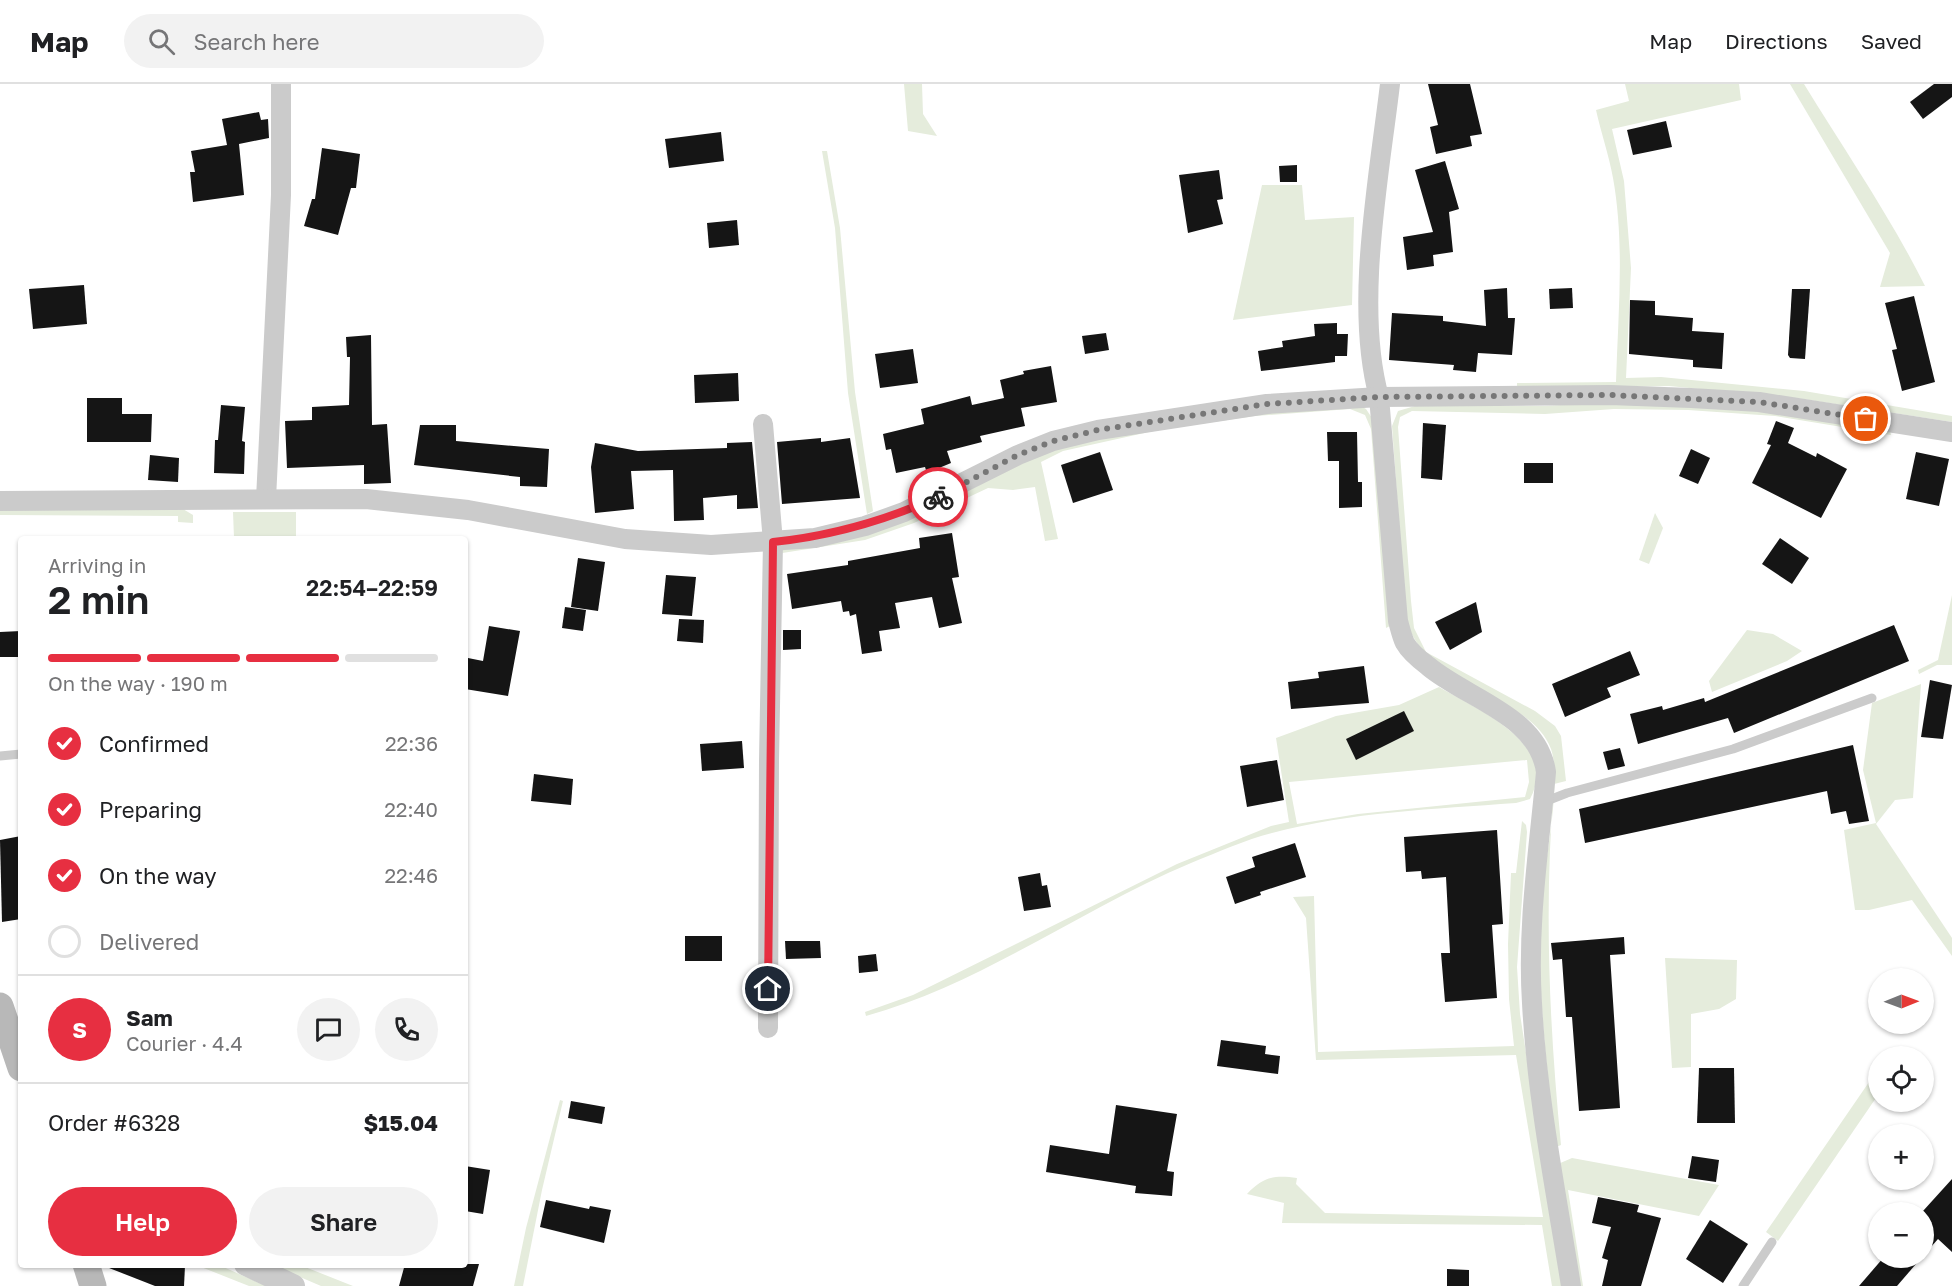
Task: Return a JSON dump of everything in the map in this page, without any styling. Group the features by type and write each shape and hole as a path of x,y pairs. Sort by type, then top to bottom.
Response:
{"main road":[{"path":"0,1006 18,1059"},
{"path":"87,1268 93,1286"}],"street":[{"path":"266,499 282,195 281,84"},
{"path":"1390,84 1370,257 1371,366 1379,397 1398,621 1405,644 1436,673 1530,735 1544,758 1546,772 1544,802 1531,906 1532,1002 1550,1155 1571,1286"},
{"path":"0,501 100,503 366,499 468,510 566,530 660,544 711,545 815,538 865,526 943,494 1018,455 1053,441 1098,430 1267,404 1379,397 1610,395 1691,398 1759,402 1952,432"},
{"path":"763,424 773,542 768,760 768,1028"},
{"path":"255,1268 293,1286"}],"lane":[{"path":"1544,802 1568,793 1733,749 1872,698"},
{"path":"0,756 18,754"},
{"path":"1743,1286 1772,1242"}],"green space":[{"path":"904,84 922,84 923,114 937,136 908,131"},
{"path":"1625,84 1739,84 1741,100 1612,129 1624,181 1631,268 1626,378 1661,377 1804,391 1952,416 1952,422 1803,399 1669,386 1517,389 1517,383 1616,382 1620,280 1619,228 1613,178 1596,110 1629,101"},
{"path":"1790,84 1804,84 1882,209 1925,286 1880,287 1890,253"},
{"path":"822,151 827,151 840,228 855,392 873,511 867,514 848,393 835,228"},
{"path":"1262,185 1302,185 1305,220 1354,217 1352,305 1233,320"},
{"path":"1613,402 1777,411 1890,430 1891,435 1775,416 1688,410 1614,409 1545,414 1412,411 1400,417 1398,427 1414,628 1426,652 1535,711 1555,726 1561,736 1566,781 1555,784 1551,749 1540,730 1523,715 1456,677 1435,662 1418,644 1406,620 1392,426 1398,411 1415,406 1544,406"},
{"path":"1359,405 1366,409 1374,421 1390,626 1386,628 1371,429 1365,415 1350,409 1255,416 1158,430 1063,451 1041,462 1058,539 1045,541 1035,487 1013,490 988,488 914,523 865,540 776,554 779,547 1050,451 1088,441 1203,420"},
{"path":"0,509 183,509 193,515 193,523 178,522 178,516 0,515"},
{"path":"233,512 296,512 296,536 234,536"},
{"path":"1655,513 1663,528 1649,564 1639,560"},
{"path":"1952,595 1952,665 1937,665 1919,674 1918,670 1938,660"},
{"path":"1747,630 1773,634 1802,651 1787,661 1712,692 1709,681"},
{"path":"1921,684 1913,798 1895,800 1876,824 1952,938 1952,956 1912,900 1869,910 1855,910 1844,830 1876,823 1863,770 1872,703"},
{"path":"1439,687 1492,717 1510,730 1524,745 1534,761 1536,779 1530,799 1516,803 1332,820 1252,839 1150,881 991,966 950,985 866,1016 865,1012 913,995 1177,864 1271,826 1289,822 1276,738 1336,716 1399,705","holes":["1527,760 1529,782 1525,797 1358,814 1297,824 1289,782"]},
{"path":"1554,784 1555,784 1553,806 1551,824"},
{"path":"1522,821 1526,825 1527,832 1517,967 1520,1014 1562,1286 1552,1286 1542,1225 1282,1223 1284,1203 1247,1194 1269,1178 1297,1178 1296,1184 1325,1213 1543,1217 1516,1055 1316,1060 1306,918 1293,897 1314,896 1318,1052 1514,1046 1509,999 1508,944 1511,873 1516,873"},
{"path":"1551,824 1549,964 1553,1054 1561,1145 1556,1147 1544,1037 1539,930"},
{"path":"1665,958 1737,960 1736,999 1719,1009 1691,1014 1691,1067 1672,1068"},
{"path":"1868,1084 1868,1110 1778,1241 1766,1232"},
{"path":"560,1100 563,1101 523,1286 514,1286 526,1228"},
{"path":"1572,1158 1719,1185 1699,1216 1568,1190 1583,1286 1578,1286 1558,1164"},
{"path":"204,1268 226,1268 266,1286 249,1286"},
{"path":"279,1268 308,1268 353,1286 321,1286"}],"building":[{"path":"1428,84 1470,84 1482,134 1470,136 1472,146 1436,154 1430,127 1438,125"},
{"path":"1934,84 1952,84 1952,97 1923,119 1910,102"},
{"path":"259,112 261,120 268,119 269,138 239,144 244,195 193,202 190,172 195,172 191,151 227,145 222,119"},
{"path":"1666,121 1672,147 1633,155 1627,130"},
{"path":"721,132 724,161 669,168 665,139"},
{"path":"322,148 360,154 356,188 351,188 338,235 304,226 312,199 315,199"},
{"path":"1445,161 1459,209 1449,212 1453,252 1433,255 1434,266 1407,270 1403,237 1433,232 1415,170"},
{"path":"1297,165 1297,182 1280,182 1279,166"},
{"path":"1219,170 1223,199 1217,200 1223,224 1188,233 1179,175"},
{"path":"737,220 739,245 709,248 707,223"},
{"path":"84,285 87,324 33,329 29,289"},
{"path":"1507,288 1508,318 1515,318 1512,355 1478,353 1476,372 1453,370 1454,365 1389,360 1392,313 1443,316 1443,321 1486,326 1484,290"},
{"path":"1572,288 1573,308 1550,309 1549,289"},
{"path":"1792,289 1810,289 1805,359 1790,358 1788,355"},
{"path":"1914,296 1935,382 1902,391 1892,350 1897,349 1885,303"},
{"path":"1630,300 1655,301 1655,315 1693,318 1692,331 1724,333 1722,369 1693,367 1693,360 1629,354"},
{"path":"1337,323 1337,334 1348,334 1347,356 1335,356 1335,362 1261,371 1258,351 1283,347 1282,341 1315,336 1314,324"},
{"path":"1106,333 1109,350 1085,354 1082,336"},
{"path":"371,335 372,425 387,424 391,483 364,484 364,465 287,468 285,421 312,420 312,407 349,405 350,357 347,357 346,337"},
{"path":"913,349 918,383 880,388 875,354"},
{"path":"1051,366 1057,402 1021,408 1025,426 980,436 982,442 947,451 951,463 927,473 925,467 896,473 891,449 886,450 883,434 924,424 921,409 970,396 972,405 1004,398 1000,380 1024,374 1023,371"},
{"path":"738,373 739,401 695,403 694,375"},
{"path":"87,398 122,398 122,414 152,414 151,442 87,442"},
{"path":"221,405 245,407 242,441 245,442 244,474 214,473 215,440 218,440"},
{"path":"1776,421 1794,428 1788,443 1816,457 1817,453 1847,469 1821,518 1752,483 1771,445 1767,444"},
{"path":"1423,423 1446,425 1442,480 1421,478"},
{"path":"420,425 456,425 456,441 549,449 547,487 520,486 520,477 414,465"},
{"path":"1327,432 1357,432 1358,482 1362,482 1362,507 1339,508 1339,461 1328,461"},
{"path":"821,438 821,442 850,438 860,498 782,504 777,442"},
{"path":"752,442 758,508 737,509 737,495 703,498 704,520 674,521 673,470 631,471 634,509 595,513 591,467 595,443 638,451 727,448 727,443"},
{"path":"1691,449 1710,458 1698,484 1679,476"},
{"path":"1100,452 1113,490 1073,503 1061,465"},
{"path":"1916,452 1949,459 1939,506 1906,499"},
{"path":"150,455 179,458 178,482 148,480"},
{"path":"1524,463 1553,463 1553,483 1524,483"},
{"path":"952,533 959,577 952,578 962,623 939,628 932,597 895,603 900,628 879,631 882,651 862,654 856,614 850,616 849,611 843,612 841,601 792,609 787,574 848,565 848,561 920,548 919,538"},
{"path":"1780,538 1809,558 1792,584 1762,564"},
{"path":"578,558 605,562 598,611 571,607"},
{"path":"666,575 696,577 692,616 662,614"},
{"path":"1476,602 1482,632 1450,650 1435,622"},
{"path":"565,607 586,610 583,631 562,628"},
{"path":"679,619 704,620 703,643 677,641"},
{"path":"1894,625 1909,661 1734,733 1728,718 1638,744 1630,714 1662,706 1663,710 1704,698 1705,702"},
{"path":"489,626 520,631 508,696 468,689 468,658 483,661"},
{"path":"783,630 801,630 801,649 783,650"},
{"path":"18,631 18,657 0,657 0,632"},
{"path":"1630,651 1640,675 1607,688 1611,697 1565,717 1552,684"},
{"path":"1364,666 1369,703 1291,709 1288,682 1319,678 1318,672"},
{"path":"1930,680 1952,685 1943,739 1921,737"},
{"path":"1404,711 1414,731 1356,760 1346,739"},
{"path":"742,741 744,768 702,771 700,744"},
{"path":"1853,745 1869,821 1849,824 1846,811 1831,814 1827,791 1585,843 1579,809"},
{"path":"1620,748 1625,766 1608,770 1603,752"},
{"path":"1277,760 1284,800 1247,807 1240,766"},
{"path":"534,774 573,779 571,805 531,801"},
{"path":"1497,830 1503,924 1492,925 1497,998 1445,1002 1441,953 1450,953 1446,877 1422,879 1421,871 1406,872 1404,837"},
{"path":"18,837 18,919 2,922 0,840"},
{"path":"1295,843 1306,877 1260,892 1261,895 1235,904 1226,877 1255,867 1252,857"},
{"path":"1040,873 1042,886 1047,885 1051,907 1024,911 1018,877"},
{"path":"685,936 722,936 722,961 685,961"},
{"path":"1624,937 1625,954 1610,955 1620,1108 1579,1111 1572,1017 1566,1017 1562,959 1553,960 1551,943"},
{"path":"785,941 820,941 821,958 786,959"},
{"path":"876,954 878,971 859,973 858,956"},
{"path":"1221,1040 1266,1046 1265,1054 1280,1056 1278,1074 1217,1066"},
{"path":"1699,1068 1734,1068 1735,1123 1697,1123"},
{"path":"571,1101 605,1107 602,1124 568,1118"},
{"path":"1116,1105 1177,1114 1167,1171 1174,1172 1172,1196 1135,1193 1136,1186 1046,1172 1050,1145 1109,1154"},
{"path":"1692,1156 1719,1160 1716,1182 1688,1178"},
{"path":"468,1166 490,1170 483,1214 468,1212"},
{"path":"1952,1179 1952,1252 1938,1239 1934,1244 1934,1202 1931,1202"},
{"path":"1598,1197 1639,1205 1637,1212 1661,1218 1641,1286 1602,1286 1608,1260 1602,1258 1611,1227 1592,1223"},
{"path":"546,1200 589,1209 590,1206 611,1210 604,1243 540,1227"},
{"path":"1710,1220 1748,1244 1723,1283 1686,1259"},
{"path":"468,1264 479,1264 473,1286 399,1286 404,1268 468,1268"},
{"path":"109,1268 185,1268 184,1286 155,1286"},
{"path":"1875,1268 1913,1268 1897,1286 1859,1286"},
{"path":"1447,1269 1469,1270 1469,1286 1447,1286"}],"way so far":[{"path":"938,497 1018,455 1053,441 1098,430 1267,404 1379,397 1610,395 1759,402 1866,419"}],"route":[{"path":"768,989 768,760 773,542 815,538 865,526 938,497"}]}
